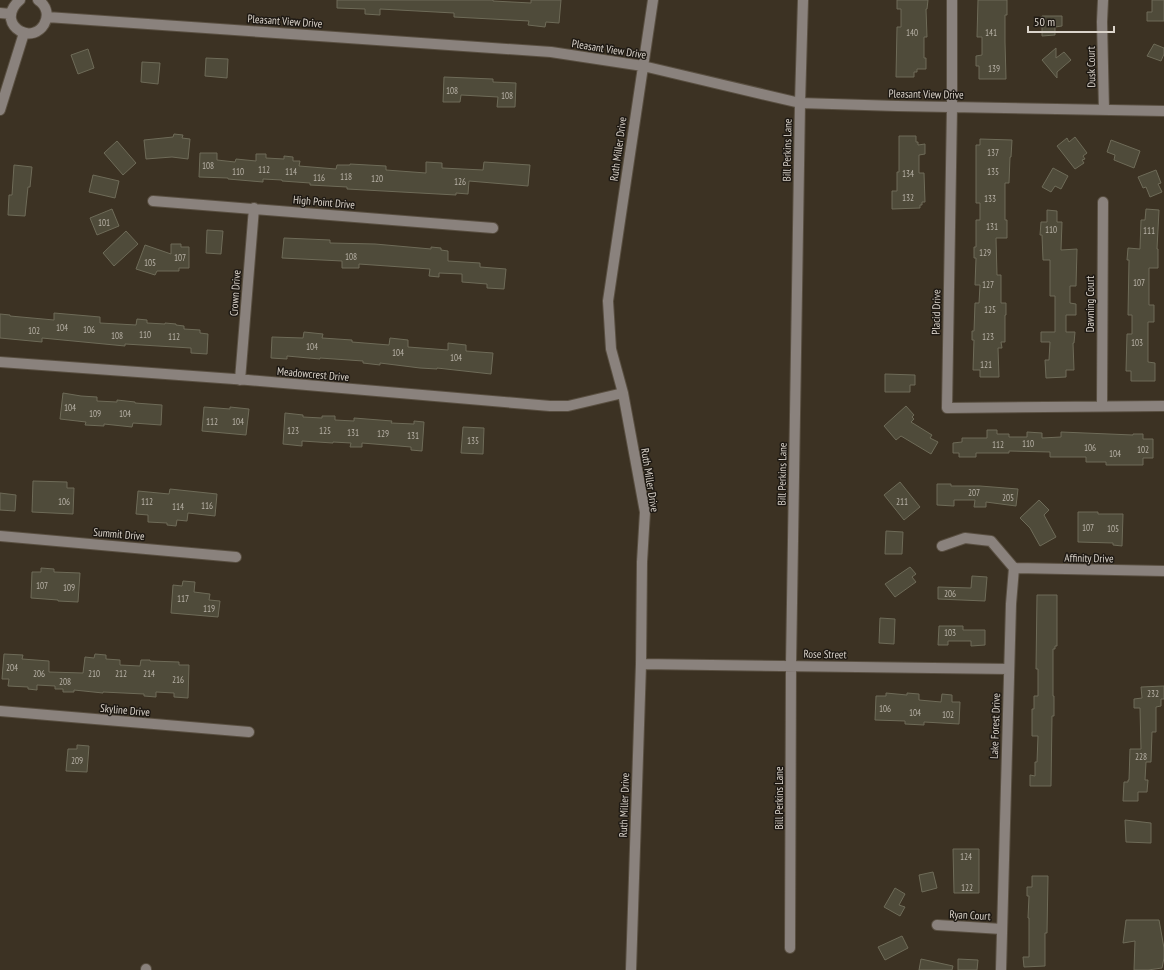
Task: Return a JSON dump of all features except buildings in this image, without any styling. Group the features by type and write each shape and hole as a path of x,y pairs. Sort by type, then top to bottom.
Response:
{"street":[{"path":"20,0 12,8 11,20 18,30 29,34 43,27 47,17 47,11 38,0"},
{"name":"Ruth Miller Drive","path":"631,970 641,664 642,562 645,512 623,393 611,349 608,301 653,0"},
{"name":"Bill Perkins Lane","path":"790,948 791,665 803,0"},
{"name":"Placid Drive","path":"952,0 952,107 947,408 1164,406"},
{"name":"Dusk Court","path":"1103,0 1104,110"},
{"path":"0,13 11,14"},
{"name":"Pleasant View Drive","path":"47,17 551,52 642,66 800,103 1164,111"},
{"path":"0,110 24,33"},
{"name":"High Point Drive","path":"153,200 493,228"},
{"name":"Dawning Court","path":"1102,406 1103,202"},
{"name":"Crown Drive","path":"240,380 254,208"},
{"name":"Meadowcrest Drive","path":"0,362 550,406 568,406 623,393"},
{"name":"Summit Drive","path":"0,536 236,557"},
{"path":"942,546 965,538 991,541 1014,568"},
{"name":"Affinity Drive","path":"1014,568 1164,571"},
{"name":"Lake Forest Drive","path":"1001,970 1011,604 1014,568"},
{"name":"Rose Street","path":"641,664 1009,669"},
{"name":"Skyline Drive","path":"0,711 249,732"},
{"name":"Ryan Court","path":"937,925 1002,929"}]}
